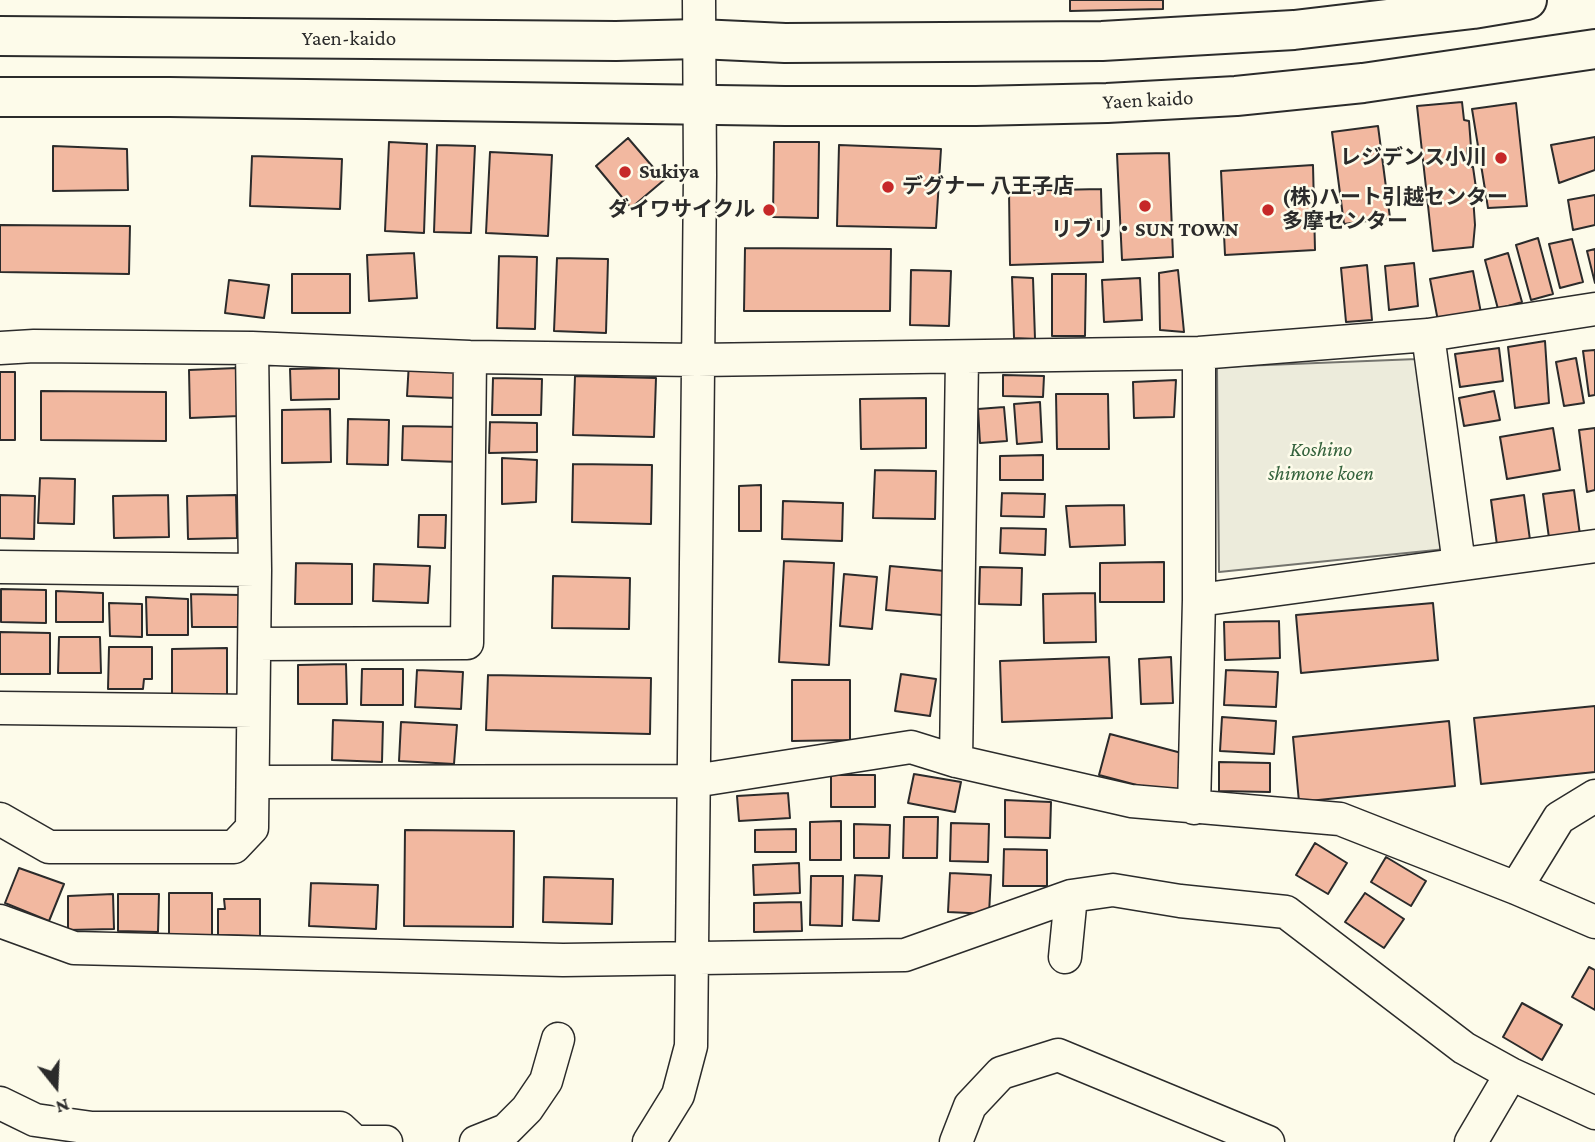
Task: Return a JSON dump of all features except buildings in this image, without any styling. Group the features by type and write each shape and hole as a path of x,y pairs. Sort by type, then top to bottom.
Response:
{"main road":[{"path":"699,40 798,43 1102,41 1294,30 1527,0"},
{"name":"Yaen-kaido","path":"0,36 699,40"},
{"name":"Yaen kaido","path":"699,104 976,106 1187,99 1386,80 1595,49"},
{"path":"0,97 699,104"}],"street":[{"path":"649,1142 678,1095 691,1046 699,0"},
{"path":"0,348 252,348 470,357 697,360 1199,353 1429,335 1595,309"},
{"path":"1429,335 1459,564"},
{"path":"0,819 49,847 234,847 252,828 256,570 252,348"},
{"path":"1194,808 1199,600 1199,353"},
{"path":"255,644 467,643 470,357"},
{"path":"956,761 961,358"},
{"path":"1199,600 1595,546"},
{"path":"0,567 256,570"},
{"path":"0,708 253,711"},
{"path":"254,782 694,781 911,747 956,761 1131,802 1340,819 1595,922"},
{"path":"1516,888 1559,818 1595,796"},
{"path":"0,921 74,948 563,960 905,955 1070,895 1113,890 1180,901 1286,912 1464,1048 1511,1074 1595,1113"},
{"path":"1065,957 1070,895"},
{"path":"476,1142 506,1129 527,1110 546,1081 558,1039"},
{"path":"956,1142 970,1106 1002,1073 1058,1043 1268,1142"},
{"path":"1471,1142 1511,1074"},
{"path":"0,1103 35,1120 92,1128 340,1128 355,1142 386,1142"}],"green space":[{"name":"Koshino shimone koen","path":"1417,359 1446,549 1219,572 1217,367"}],"place":[{"name":"レジデンス小川","path":"1501,158"},
{"name":"Sukiya","path":"625,172"},
{"name":"デグナー 八王子店","path":"888,187"},
{"name":"リブリ・SUN TOWN","path":"1145,206"},
{"name":"ダイワサイクル","path":"769,210"},
{"name":"(株)ハート引越センター 多摩センター","path":"1268,210"}]}
